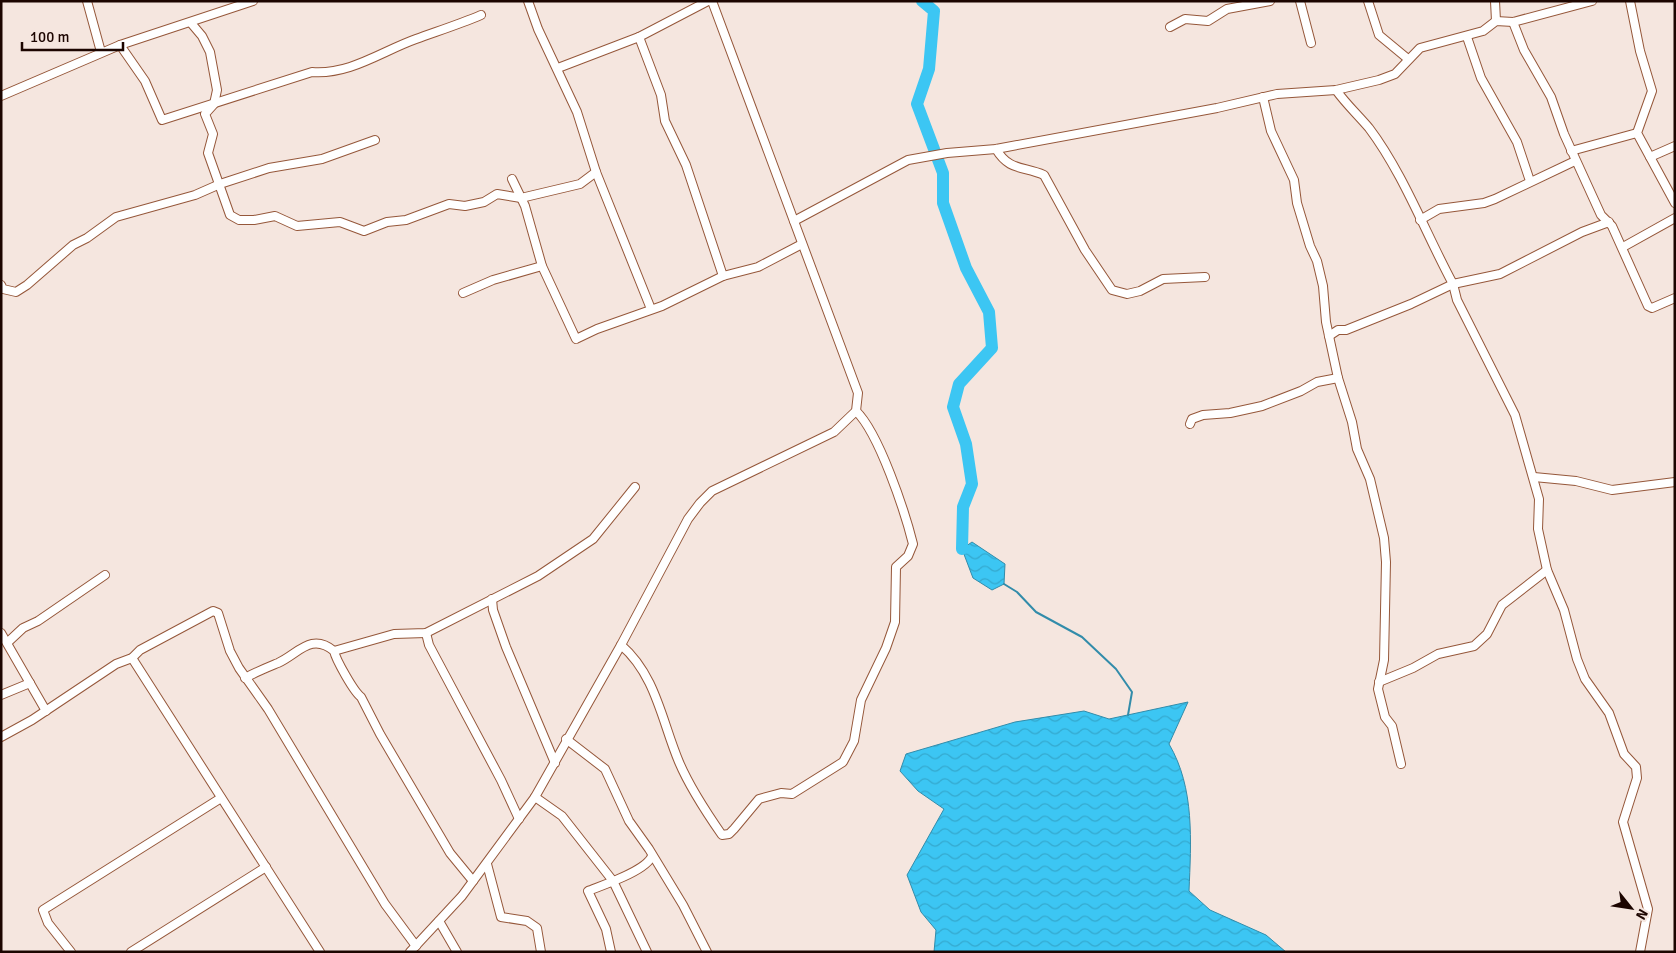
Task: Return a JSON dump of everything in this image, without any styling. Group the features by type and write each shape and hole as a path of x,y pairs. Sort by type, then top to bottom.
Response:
{"street":[{"path":"87,1 101,52"},
{"path":"1,96 101,52 253,1"},
{"path":"528,1 538,29 558,68 577,112 596,172 651,309"},
{"path":"1,736 46,711 116,664 132,658 140,650 213,611 218,613 230,651 245,678 268,709 413,949 474,881 535,797 555,763 566,739 621,645 688,519 700,503 712,491 834,432 856,411 858,393 710,1 639,38 558,68"},
{"path":"1170,27 1185,19 1208,21 1227,9 1270,1"},
{"path":"1300,1 1311,43"},
{"path":"1368,1 1379,35 1408,59"},
{"path":"1495,1 1496,20"},
{"path":"794,221 908,160 947,153 996,149 1216,108 1277,94 1336,90 1379,80 1395,74 1420,48 1467,37 1483,31 1496,20 1513,22 1592,1"},
{"path":"1630,1 1640,51 1652,91 1638,124 1637,133 1675,203"},
{"path":"120,45 145,81 162,120 312,72 326,73 348,68 415,39 481,15"},
{"path":"1513,22 1524,50 1551,97 1575,161 1601,215 1609,222 1622,247 1648,306 1652,308 1675,298"},
{"path":"191,23 202,36 210,52 217,90 214,104 205,114 213,134 208,153 220,184 224,204 230,215 239,220 254,220 275,216 297,226 340,222 364,231 388,222 406,220 449,204 465,206 484,202 498,194 521,198 580,184 596,172"},
{"path":"1467,37 1481,78 1517,142 1530,181"},
{"path":"639,38 660,95 665,121 686,165 723,276"},
{"path":"1336,90 1350,110 1368,128 1400,180 1454,284 1457,300 1515,415 1539,500 1538,529 1547,570 1564,610 1585,679 1609,713 1624,754 1636,767 1637,778 1623,822 1648,909 1640,952"},
{"path":"1263,97 1271,131 1294,180 1297,203 1310,246 1317,261 1338,378 1352,422 1356,449 1370,479 1384,538 1386,562 1384,660 1380,682 1380,702 1384,717 1392,726 1401,764"},
{"path":"1572,151 1637,133"},
{"path":"1,285 3,289 16,292 22,289 73,245 87,238 116,216 195,195 220,184 268,168 322,159 375,140"},
{"path":"1650,157 1675,146"},
{"path":"996,149 1003,161 1044,175 1085,250 1112,290 1127,294 1140,291 1163,279 1205,277"},
{"path":"1420,220 1439,209 1484,203 1575,161"},
{"path":"512,179 521,198 542,266 576,339 651,309 723,276 758,267 802,244"},
{"path":"1622,247 1675,218"},
{"path":"1329,336 1338,330 1346,330 1411,304 1454,284 1500,274 1582,232 1609,222"},
{"path":"463,293 493,280 542,266"},
{"path":"1190,424 1192,419 1203,415 1230,413 1262,406 1301,391 1317,382 1338,378"},
{"path":"621,645 634,656 644,671 663,712 678,761 694,792 722,835 729,834 759,800 781,793 792,794 843,762 854,741 861,700 886,648 895,622 896,567 908,556 913,544 878,445 864,418 856,411"},
{"path":"1534,477 1576,481 1612,490 1675,482"},
{"path":"334,651 394,634 426,633 538,576 593,540 635,487"},
{"path":"1380,682 1413,668 1438,654 1474,646 1487,634 1502,605 1547,570"},
{"path":"8,642 23,628 38,621 105,575"},
{"path":"492,599 493,610 506,647 555,763"},
{"path":"1,633 8,642 46,711"},
{"path":"426,633 429,645 501,780 519,819"},
{"path":"245,678 277,663 312,643 322,643 334,651 336,660 348,676 356,694 361,697 380,734 450,853 474,881"},
{"path":"132,658 320,952"},
{"path":"1,695 30,683"},
{"path":"566,739 605,769 629,821 684,905 707,952"},
{"path":"535,797 562,816 613,880 647,952"},
{"path":"71,952 48,922 43,910 221,798"},
{"path":"611,952 606,930 588,891 638,869 650,862 652,856"},
{"path":"487,864 501,917 527,921 537,928 542,952"},
{"path":"130,952 266,867"},
{"path":"439,921 457,952"}],"water":[{"path":"972,542 1005,564 1004,584 992,590 973,578 962,549"},
{"path":"1188,702 1169,744 1183,779 1190,816 1189,891 1210,910 1266,935 1286,952 934,952 936,930 921,912 907,875 944,809 918,791 900,771 906,754 1015,722 1084,711 1109,719"}],"waterway":[{"path":"922,1 934,11 929,69 917,104 943,173 943,203 966,268 989,312 992,348 959,384 953,407 966,444 972,484 963,507 962,549"},
{"path":"1004,584 1017,592 1036,612 1082,637 1116,669 1132,692 1128,715"}]}
